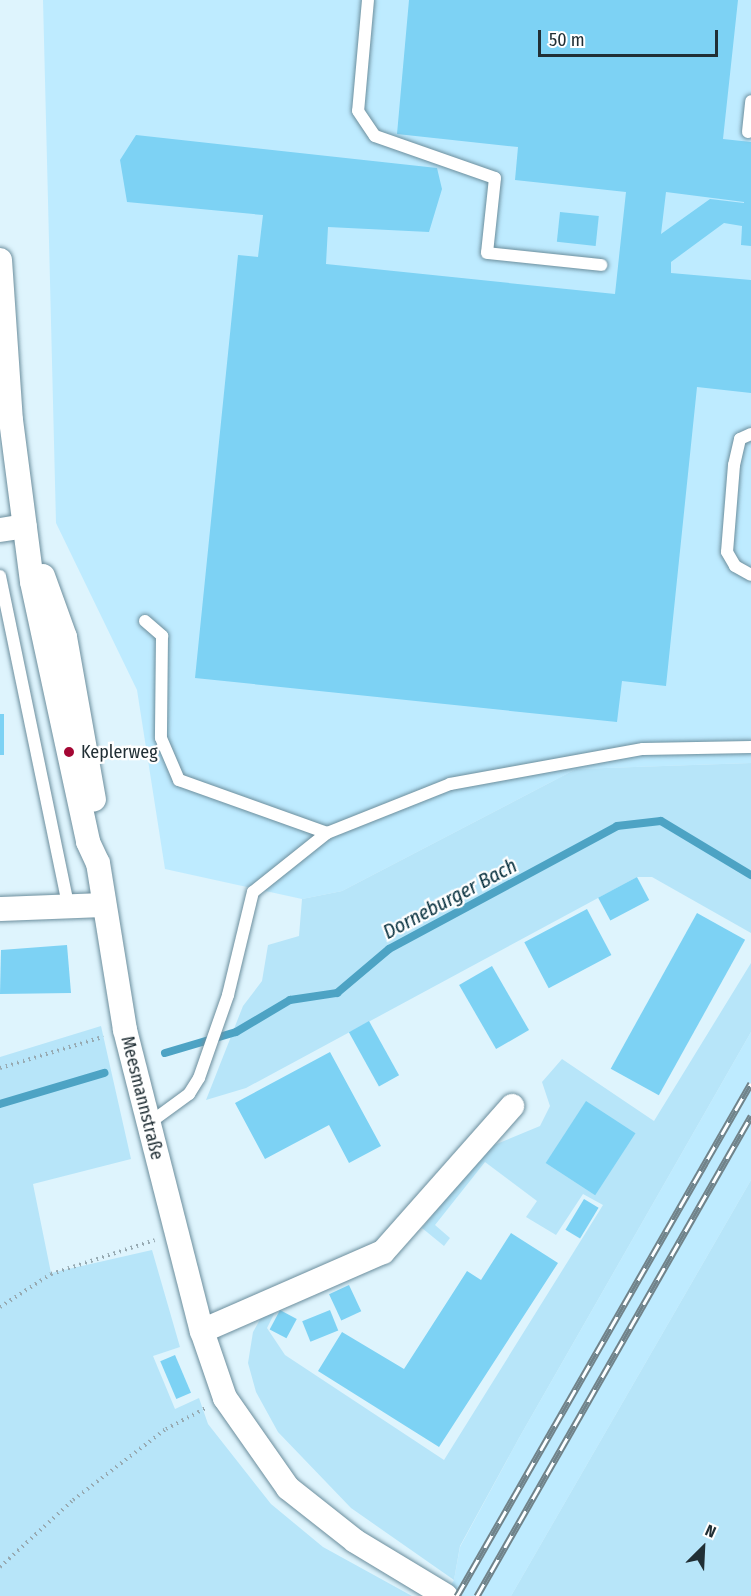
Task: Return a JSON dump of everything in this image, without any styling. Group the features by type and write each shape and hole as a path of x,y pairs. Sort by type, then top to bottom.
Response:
{"street":[{"name":"Meesmannstraße","path":"0,260 5,419 24,526 32,556 32,582 88,842 98,863 125,1030 202,1330 225,1398 288,1488 355,1541 446,1596"},
{"path":"0,530 24,526"},
{"path":"0,909 104,905"},
{"path":"202,1330 383,1252 512,1106"}],"lane":[{"path":"368,0 358,111 375,136 495,178 487,253 601,266"},
{"path":"748,132 751,101"},
{"path":"751,434 740,440 734,465 727,552 735,566 751,575"},
{"path":"0,576 69,908"},
{"path":"145,621 162,636 160,738 178,780 327,833"},
{"path":"148,1124 189,1094 199,1078 228,996 253,892 327,833 450,784 643,748 751,747"}],"path":[{"path":"0,1068 125,1030"},
{"path":"0,1307 51,1274 176,1233"},
{"path":"0,1567 73,1500 166,1429 225,1398"}],"shaded area":[{"path":"43,0 751,0 751,763 576,769 342,891 302,899 165,869 137,690 56,523"},
{"path":"751,763 751,933 652,877 637,877 246,1088 206,1100 243,1006 262,981 268,945 299,936 302,899 342,891 576,769"},
{"path":"751,963 751,1032 519,1438 460,1546 454,1580 351,1508 278,1432 256,1392 248,1363 253,1332 262,1316 275,1312 267,1328 285,1355 444,1460 603,1205 583,1194 556,1235 526,1217 537,1201 485,1162 435,1225 450,1238 444,1246 422,1228 487,1148 540,1126 550,1106 542,1082 562,1059 654,1121"},
{"path":"101,1026 131,1159 33,1184 51,1273 152,1250 180,1347 153,1356 175,1409 199,1398 208,1424 271,1504 323,1547 412,1596 0,1596 0,1057"},
{"path":"751,1032 751,1180 511,1596 444,1596 454,1580 460,1547 519,1438"},
{"path":"751,1180 751,1596 511,1596"}],"building":[{"path":"409,0 738,0 723,139 751,142 751,246 741,245 742,226 724,223 671,262 671,273 751,280 751,393 697,387 666,686 622,681 617,722 195,678 238,255 258,257 263,215 127,202 120,160 136,135 437,168 442,189 429,232 328,227 326,264 615,294 626,192 515,180 518,147 397,134","holes":["666,192 744,202 710,199 661,234"]},
{"path":"560,212 599,216 596,246 557,242"},
{"path":"0,714 4,714 4,755 0,755"},
{"path":"637,877 649,900 610,921 598,898"},
{"path":"587,909 611,955 549,988 524,942"},
{"path":"697,913 745,940 659,1095 611,1069"},
{"path":"67,945 71,993 0,994 1,950"},
{"path":"492,966 529,1030 496,1049 459,985"},
{"path":"369,1021 399,1075 379,1086 349,1032"},
{"path":"330,1052 381,1146 349,1163 329,1125 265,1159 235,1103"},
{"path":"586,1101 635,1133 595,1195 546,1163"},
{"path":"584,1199 599,1208 580,1239 565,1230"},
{"path":"511,1233 558,1263 439,1447 318,1371 342,1332 404,1369 467,1271 481,1280"},
{"path":"349,1285 361,1311 341,1321 329,1294"},
{"path":"280,1310 297,1319 286,1338 270,1329"},
{"path":"330,1310 338,1330 310,1342 302,1321"},
{"path":"175,1355 191,1393 176,1399 160,1361"}],"waterway":[{"name":"Dorneburger Bach","path":"165,1053 236,1032 290,1000 337,993 389,949 617,826 661,821 751,875"},
{"name":"Dorneburger Bach","path":"0,1104 104,1073"}],"railway":[{"path":"457,1596 751,1083"},
{"path":"477,1596 751,1116"}],"place":[{"name":"Keplerweg","path":"69,752"}]}
